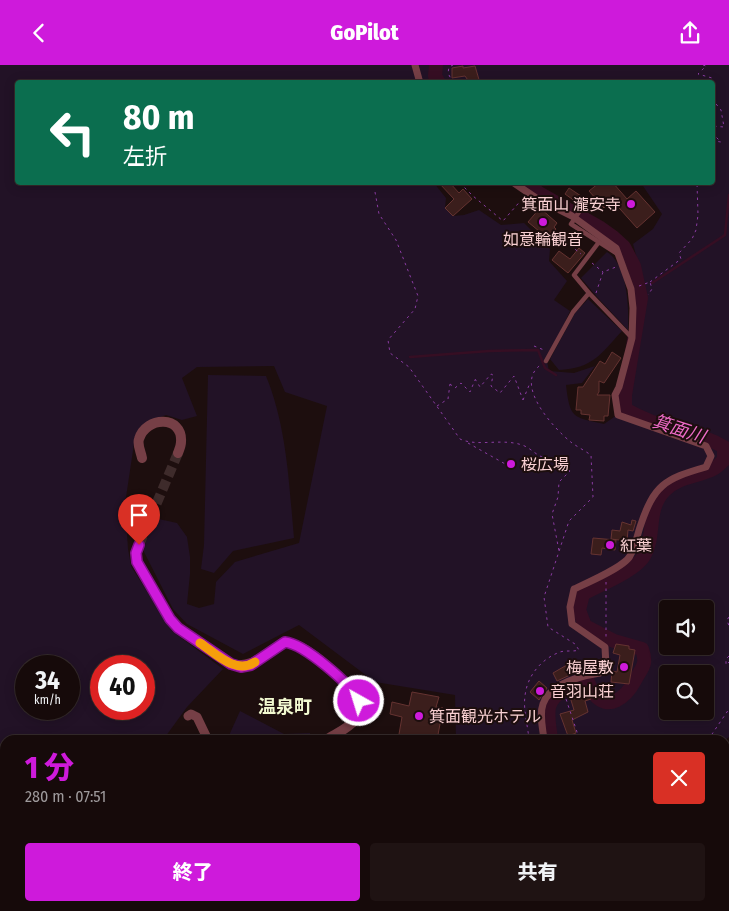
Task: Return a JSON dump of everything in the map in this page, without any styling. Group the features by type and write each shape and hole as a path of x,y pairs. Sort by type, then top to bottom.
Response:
{"street":[{"path":"415,65 419,80"},
{"path":"517,185 536,198 572,216 616,248 620,256 631,289 633,308 632,338 619,387 615,395 618,415 706,446 711,456 706,467 679,475 663,484 653,497 643,518 630,558 606,574 574,589 570,607 572,624 606,647 606,666 600,673 582,676 561,685 552,692 543,704 544,735"},
{"path":"142,457 139,438 150,425 158,421 167,421 175,426 180,433 181,442 178,453"},
{"path":"139,545 136,553 137,562 170,619 178,628 231,664 241,667 251,665 285,642 292,643 307,651 356,693 359,701 359,711 354,721 345,731 337,735"},
{"path":"188,716 192,713 197,717 206,735"}],"lane":[{"path":"581,209 571,224 620,256"},
{"path":"599,242 588,260 574,275 632,338"},
{"path":"544,363 552,354 573,312 589,293"}],"path":[{"path":"452,80 448,73 449,67 453,65"},
{"path":"702,65 706,66 698,74 712,78 710,80"},
{"path":"715,103 722,113 724,127 715,126"},
{"path":"715,136 721,142 715,141"},
{"path":"715,148 715,160"},
{"path":"462,185 502,221 523,197"},
{"path":"633,288 649,282 681,259 679,253 695,235 698,215 697,185"},
{"path":"375,191 379,214 396,240 418,296 415,309 388,340 390,353 409,367 460,439 507,465 512,465"},
{"path":"555,233 603,272"},
{"path":"603,272 623,265"},
{"path":"598,291 603,272"},
{"path":"648,295 652,289 649,282"},
{"path":"534,345 552,354"},
{"path":"437,407 448,399 450,384 455,388 461,383 470,392 475,379 480,387 491,374 493,375 491,386 500,393 514,376 523,400 535,369 544,363"},
{"path":"529,735 525,697 532,674 546,659 562,651 573,652 580,650 548,627 544,597 569,521 594,497 592,455 572,443 554,426 533,396 530,383"},
{"path":"468,443 494,441 523,445 540,457 566,466 570,471 559,482 558,497 552,514 559,551"},
{"path":"606,577 606,642"},
{"path":"729,617 727,620 729,626"},
{"path":"729,656 726,659 726,665 729,662"},
{"path":"564,695 578,735"},
{"path":"711,735 729,709"}],"shaded area":[{"path":"0,65 729,65 729,735 456,735 455,695 375,682 299,625 243,654 187,624 173,609 143,550 154,518 177,523 187,537 190,574 187,604 199,608 214,604 216,582 235,562 299,543 327,406 285,392 274,366 197,367 182,378 197,416 182,420 166,415 148,422 135,437 125,504 131,566 172,631 223,669 187,707 167,735 0,735","holes":["15,80 715,80 715,185 636,185 643,186 662,214 653,229 633,244 647,296 627,408 604,424 579,418 575,415 569,404 566,385 582,383 595,366 574,373 549,371 547,361 570,311 554,300 567,281 549,261 550,249 524,223 501,225 479,210 453,216 445,208 446,198 436,185 15,185"]},
{"path":"607,252 614,258 619,267 626,288 628,330 581,278"},
{"path":"588,299 622,331 595,359 571,369 559,370 550,359 575,313"},
{"path":"208,375 266,376 279,415 283,435 294,538 233,551 214,573 201,569 204,545"},
{"path":"240,711 284,734 310,733 310,735 229,735"}],"building":[{"path":"475,66 479,80 468,80 465,76 452,78 452,68"},
{"path":"441,185 452,185 459,193 463,189 472,199 453,216 445,208 454,199"},
{"name":"箕面山 瀧安寺","path":"596,185 615,185 627,199 636,191 655,212 637,228 612,200 604,208 589,191"},
{"path":"569,188 584,198 579,204 565,194"},
{"name":"如意輪観音","path":"540,208 557,223 554,227 556,229 551,235 548,233 545,236 528,222"},
{"path":"579,248 585,253 568,273 552,260 559,251 570,259"},
{"path":"612,352 621,358 604,383 599,381 599,392 597,395 610,395 608,416 604,416 604,421 589,420 590,415 581,414 581,410 576,410 578,387 583,387 600,361 605,364"},
{"path":"632,520 636,521 633,531 628,530 627,541 611,539 612,530 620,531 622,522 631,525"},
{"path":"593,538 616,540 615,550 602,548 601,555 591,554"},
{"path":"616,644 629,646 629,649 635,650 629,684 611,682 612,671 617,672 620,655 613,653"},
{"path":"572,662 574,667 578,664 581,670 557,681 553,673"},
{"name":"音羽山荘","path":"539,681 547,688 539,700 530,692"},
{"path":"587,687 591,699 585,701 588,712 572,720 576,733 568,735 560,714 574,710 570,697"},
{"name":"箕面観光ホテル","path":"412,692 439,697 436,707 443,708 438,735 399,735 402,717 390,714 392,702 409,706"}],"waterway":[{"name":"箕面川","path":"436,65 435,76 437,80"},
{"name":"箕面川","path":"529,185 613,237 624,247 634,266 641,298 625,395 625,409 650,421 713,441 724,447 724,460 717,466 707,472 669,486 658,498 653,514 648,548 639,562 625,572 583,594 579,610 585,626 614,641 642,649 644,663 631,688 622,697 611,702 605,702 599,699 593,692 587,679 570,686 559,693 551,702 548,719 550,735"},
{"path":"652,283 725,235 729,195"},
{"path":"410,357 489,351 538,350 545,368 556,375"}],"tunnel":[{"path":"139,545 178,453"}],"slow traffic":[{"path":"200,643 231,664 241,667 255,662"}],"place":[{"name":"箕面山 瀧安寺","path":"631,204"},
{"name":"如意輪観音","path":"543,222"},
{"name":"桜広場","path":"511,464"},
{"name":"紅葉","path":"610,545"},
{"name":"梅屋敷","path":"624,667"},
{"name":"音羽山荘","path":"540,691"},
{"name":"箕面観光ホテル","path":"419,716"}],"district":[{"name":"温泉町","path":"285,707"}],"route":[{"path":"139,545 136,553 137,562 148,584 170,619 178,628 231,664 241,667 251,665 285,642 292,643 307,651 334,673 356,693 359,701"}]}
